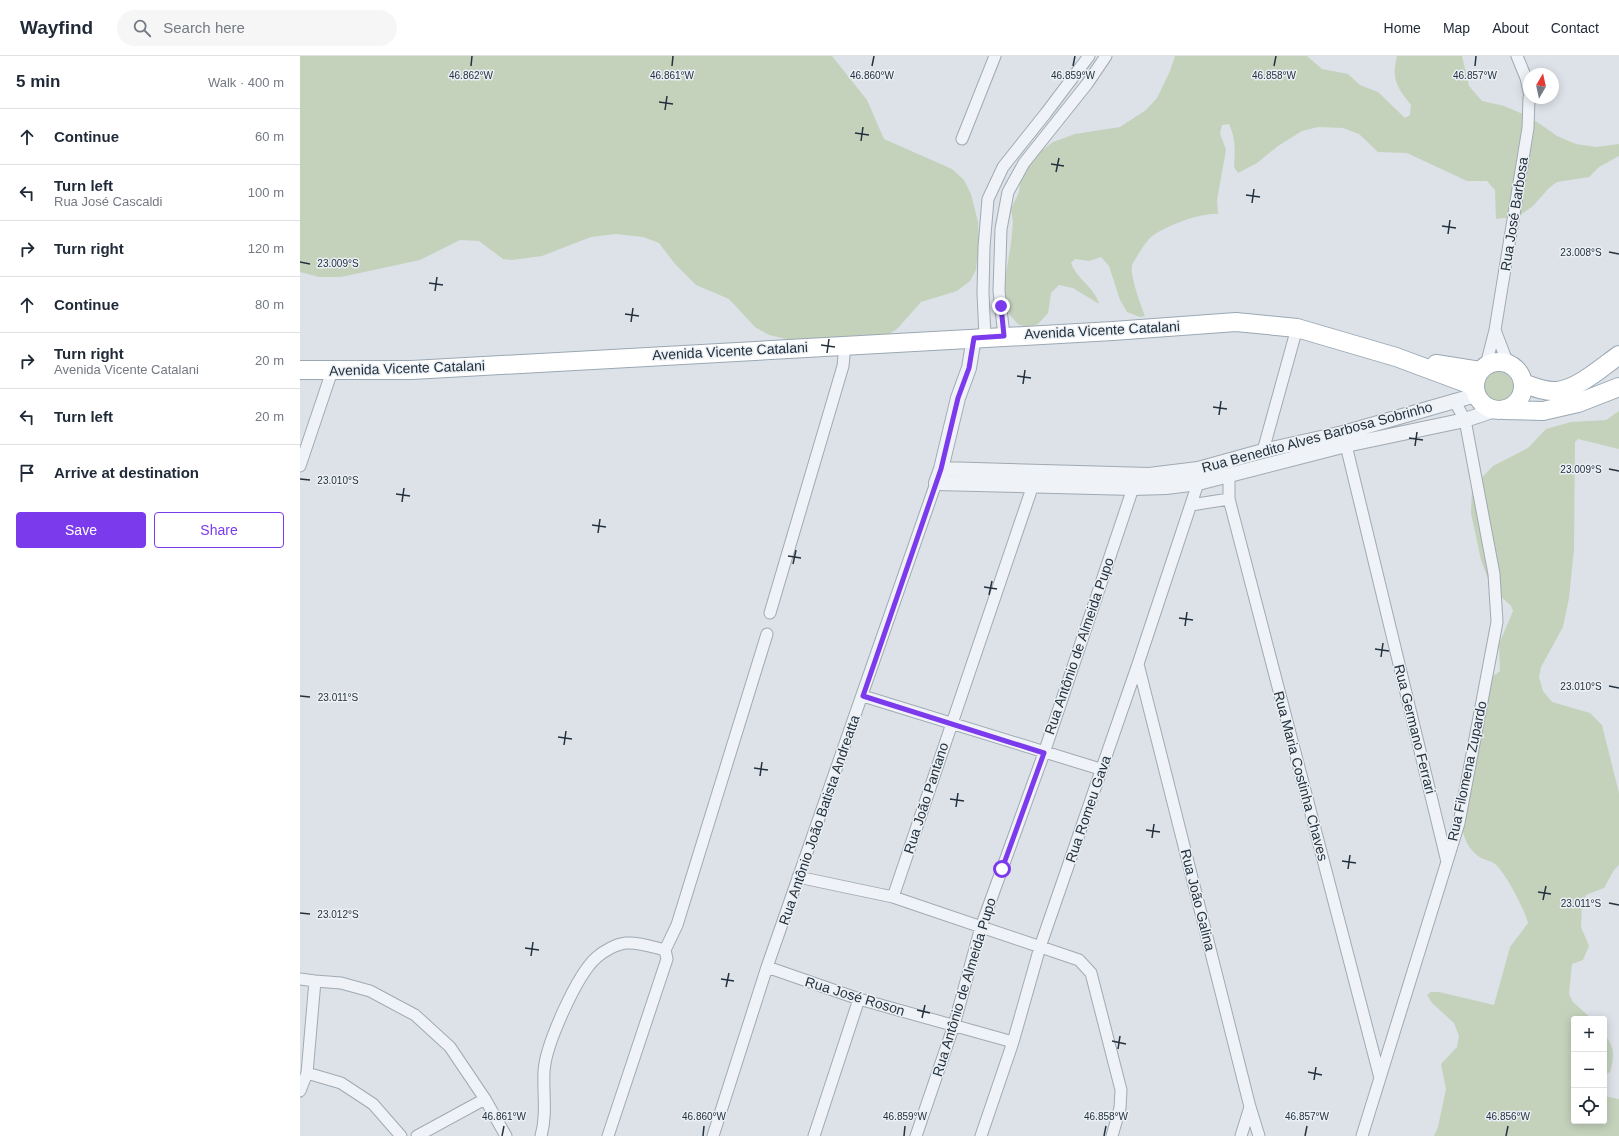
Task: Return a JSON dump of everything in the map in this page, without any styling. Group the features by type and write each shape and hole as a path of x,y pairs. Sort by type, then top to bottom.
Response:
{"main road":[{"name":"Avenida Vicente Catalani","path":"300,370 412,370 980,337 1113,331 1236,322 1297,328 1396,357 1479,379"},
{"path":"1523,383 1542,390 1556,391 1575,386 1618,356"},
{"path":"1493,362 1508,364 1519,373 1523,383 1521,396 1511,407 1499,410 1487,407 1480,402 1479,379 1493,362"},
{"name":"Rua Benedito Alves Barbosa Sobrinho","path":"1499,410 1543,411 1578,403 1619,388"}],"street":[{"path":"962,139 995,56"},
{"path":"936,483 941,469 958,398 980,337 984,247 988,199 1003,167 1046,114 1088,56"},
{"path":"1004,336 999,291 1001,229 1008,192 1024,163 1087,84 1106,56"},
{"path":"1517,56 1523,71"},
{"name":"Rua José Barbosa","path":"1479,379 1495,330 1528,128 1529,104"},
{"path":"1263,451 1297,328"},
{"path":"1495,330 1508,364"},
{"path":"770,613 843,366 845,345"},
{"path":"300,466 332,371"},
{"name":"Rua Benedito Alves Barbosa Sobrinho","path":"1198,476 1229,474 1344,439 1454,400 1479,379"},
{"name":"Rua Filomena Zupardo","path":"1362,1136 1459,823 1497,622 1494,574 1465,420 1454,400"},
{"name":"Rua Benedito Alves Barbosa Sobrinho","path":"941,469 1033,478 1132,481 1166,487 1263,451 1465,420 1499,410"},
{"name":"Rua Germano Ferrari","path":"1344,439 1447,862"},
{"name":"Rua Maria Costinha Chaves","path":"1229,474 1229,499 1380,1079"},
{"name":"Rua Romeu Gava","path":"981,1136 1013,1042 1040,947 1100,769 1138,664 1191,506 1198,476"},
{"name":"Rua Benedito Alves Barbosa Sobrinho","path":"936,483 1033,478"},
{"name":"Rua João Pantano","path":"893,897 1033,478"},
{"name":"Rua Antônio de Almeida Pupo","path":"916,1136 954,1025 981,927 1044,753 1132,481"},
{"name":"Rua Antônio João Batista Andreatta","path":"714,1136 767,968 936,483"},
{"path":"1191,506 1229,499"},
{"path":"608,1136 666,954 677,926 767,634"},
{"name":"Rua João Galina","path":"1138,664 1250,1107 1259,1136"},
{"path":"863,696 1100,769"},
{"path":"798,877 893,897 1079,960 1091,973 1121,1090 1120,1108 1112,1136"},
{"path":"541,1136 545,1104 544,1071 551,1042 565,1009 585,971 596,958 618,945 627,943 666,954"},
{"name":"Rua José Roson","path":"767,968 859,999 1013,1042"},
{"path":"300,978 341,983 370,991 416,1015 450,1047 485,1099 506,1136"},
{"path":"300,1091 306,1073 315,981"},
{"path":"814,1136 859,999"},
{"path":"306,1073 342,1083 373,1104 402,1136"},
{"path":"417,1136 485,1099"},
{"path":"1241,1136 1250,1107"}],"green space":[{"path":"300,56 832,56 867,100 884,139 952,169 964,180 971,194 978,222 979,243 976,270 970,281 957,291 921,302 897,329 881,339 790,340 769,335 755,327 729,299 696,285 675,264 659,243 643,237 616,234 591,237 542,256 512,260 503,259 479,241 460,240 420,260 341,277 319,277 300,272"},
{"path":"1175,56 1307,56 1322,69 1348,74 1360,85 1378,92 1405,118 1410,115 1411,105 1396,83 1395,64 1397,56 1462,56 1469,86 1482,101 1504,106 1523,114 1557,136 1576,144 1596,147 1619,144 1619,156 1599,167 1589,177 1557,182 1549,188 1533,206 1519,216 1496,219 1495,190 1487,181 1467,181 1407,153 1378,152 1359,134 1343,128 1318,127 1302,131 1278,146 1257,163 1238,173 1234,167 1235,156 1233,135 1229,124 1222,125 1220,133 1226,150 1217,200 1218,214 1203,215 1186,220 1155,234 1144,245 1132,264 1134,284 1145,316 1140,317 1127,312 1120,300 1109,266 1101,257 1089,261 1075,259 1071,263 1074,269 1094,293 1099,304 1073,288 1059,285 1051,293 1048,313 1038,324 1029,327 1019,325 1009,314 1003,293 1013,222 1011,209 1019,192 1021,172 1036,155 1053,142 1075,134 1120,127 1146,110 1157,98 1170,71"},
{"path":"1499,372 1510,376 1514,387 1510,398 1499,402 1488,398 1484,387 1488,376"},
{"path":"1619,411 1619,449 1578,439 1575,442 1574,549 1569,598 1563,627 1541,667 1539,677 1543,691 1552,702 1590,713 1602,725 1619,793 1619,865 1614,870 1604,888 1586,895 1582,903 1581,927 1589,946 1583,960 1572,964 1569,994 1573,1002 1589,1016 1571,1016 1571,1124 1607,1124 1607,1097 1619,1099 1619,1136 1434,1136 1438,1127 1446,1089 1441,1064 1457,1047 1459,1036 1454,1023 1432,1003 1427,995 1431,992 1439,992 1494,1005 1510,947 1528,923 1519,901 1504,875 1495,864 1481,858 1473,851 1465,839 1461,825 1488,680 1500,671 1499,644 1513,611 1511,606 1491,587 1481,560 1471,513 1472,488 1493,466 1528,448 1546,429 1571,422 1606,420"},
{"path":"1607,1038 1613,1052 1613,1061 1610,1072 1607,1074"}],"route":[{"path":"1001,306 1004,336 974,338 969,368 958,398 941,469 863,696 1044,753 1002,869"}]}
